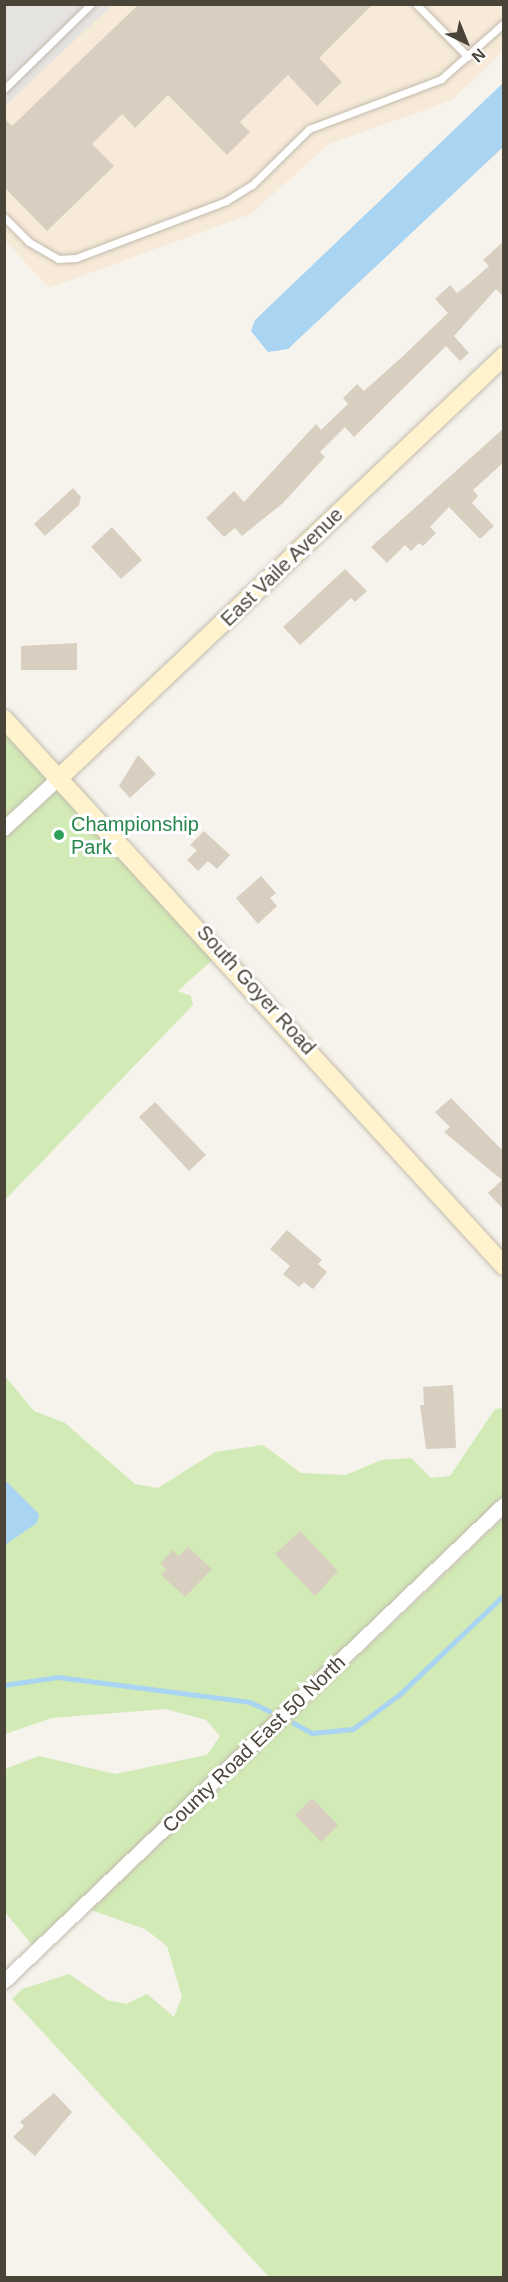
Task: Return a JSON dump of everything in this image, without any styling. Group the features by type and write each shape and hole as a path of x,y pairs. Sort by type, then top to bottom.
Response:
{"street":[{"name":"East Vaile Avenue","path":"60,778 504,356"},
{"name":"South Goyer Road","path":"4,719 504,1266"},
{"path":"4,829 60,778"},
{"name":"County Road East 50 North","path":"4,1982 504,1505"}],"lane":[{"path":"4,89 91,4"},
{"path":"416,4 468,57"},
{"path":"4,217 45,255 76,258 226,201 252,185 309,129 441,79 504,23"}],"shaded area":[{"path":"5,5 503,5 503,51 452,100 329,144 251,214 49,288 5,240"},
{"path":"5,5 112,5 6,105"}],"green space":[{"name":"Championship Park","path":"5,719 222,951 178,991 191,996 193,1005 5,1200"},
{"path":"5,1376 34,1411 65,1423 135,1484 158,1488 215,1452 263,1445 301,1473 346,1475 381,1460 411,1458 431,1478 450,1476 495,1409 503,1408 503,1505 37,1951 5,1912 5,1769 39,1756 115,1774 207,1755 220,1736 206,1720 166,1709 52,1718 5,1734"},
{"path":"503,1518 503,2277 269,2277 12,1999 22,1989 69,1974 107,2000 126,2004 147,1994 174,2017 182,1997 167,1946 145,1929 91,1910"}],"water":[{"path":"503,83 503,147 288,349 268,352 251,331 255,320"},
{"path":"5,1480 39,1514 37,1523 5,1545"}],"building":[{"path":"139,4 373,4 319,58 342,82 317,106 288,75 240,122 250,132 227,155 168,95 135,128 122,114 92,144 114,166 47,231 4,187 4,118 12,126"},
{"path":"504,241 504,297 496,289 454,336 469,353 460,361 446,346 354,437 345,427 320,452 325,457 283,503 242,536 235,528 224,537 206,518 234,491 244,502 316,424 321,430 348,404 343,398 357,384 364,391 402,357 448,313 435,299 450,285 457,293 471,282 489,266 483,260"},
{"path":"504,428 504,462 473,490 478,496 472,503 494,526 480,539 449,507 430,527 436,533 423,546 419,543 411,551 405,545 387,563 371,547"},
{"path":"73,488 81,497 79,505 45,536 34,524"},
{"path":"112,527 142,560 121,579 91,547"},
{"path":"345,569 367,591 355,602 351,598 300,645 283,627"},
{"path":"77,643 77,670 21,670 21,646"},
{"path":"138,755 156,774 130,798 119,786"},
{"path":"204,831 230,855 217,869 208,861 198,871 187,860 197,850 190,845"},
{"path":"261,876 276,893 270,898 277,906 258,924 236,898"},
{"path":"451,1098 504,1152 504,1210 488,1193 502,1180 444,1132 450,1127 435,1112"},
{"path":"155,1102 206,1155 189,1171 139,1117"},
{"path":"287,1230 322,1260 318,1264 327,1272 313,1289 304,1282 299,1287 283,1274 290,1266 270,1249"},
{"path":"453,1385 456,1448 426,1449 420,1405 424,1405 423,1387"},
{"path":"300,1531 338,1571 315,1596 275,1554"},
{"path":"188,1547 212,1569 185,1597 161,1575 166,1570 160,1563 173,1550 179,1556"},
{"path":"312,1798 338,1825 321,1842 295,1815"},
{"path":"54,2093 72,2112 35,2156 13,2137 24,2126 20,2122"}],"waterway":[{"path":"294,1723 312,1733 353,1729 400,1694 504,1595"},
{"path":"4,1685 58,1677 250,1702 269,1711"}],"place":[{"name":"Championship Park","path":"59,835"}]}
